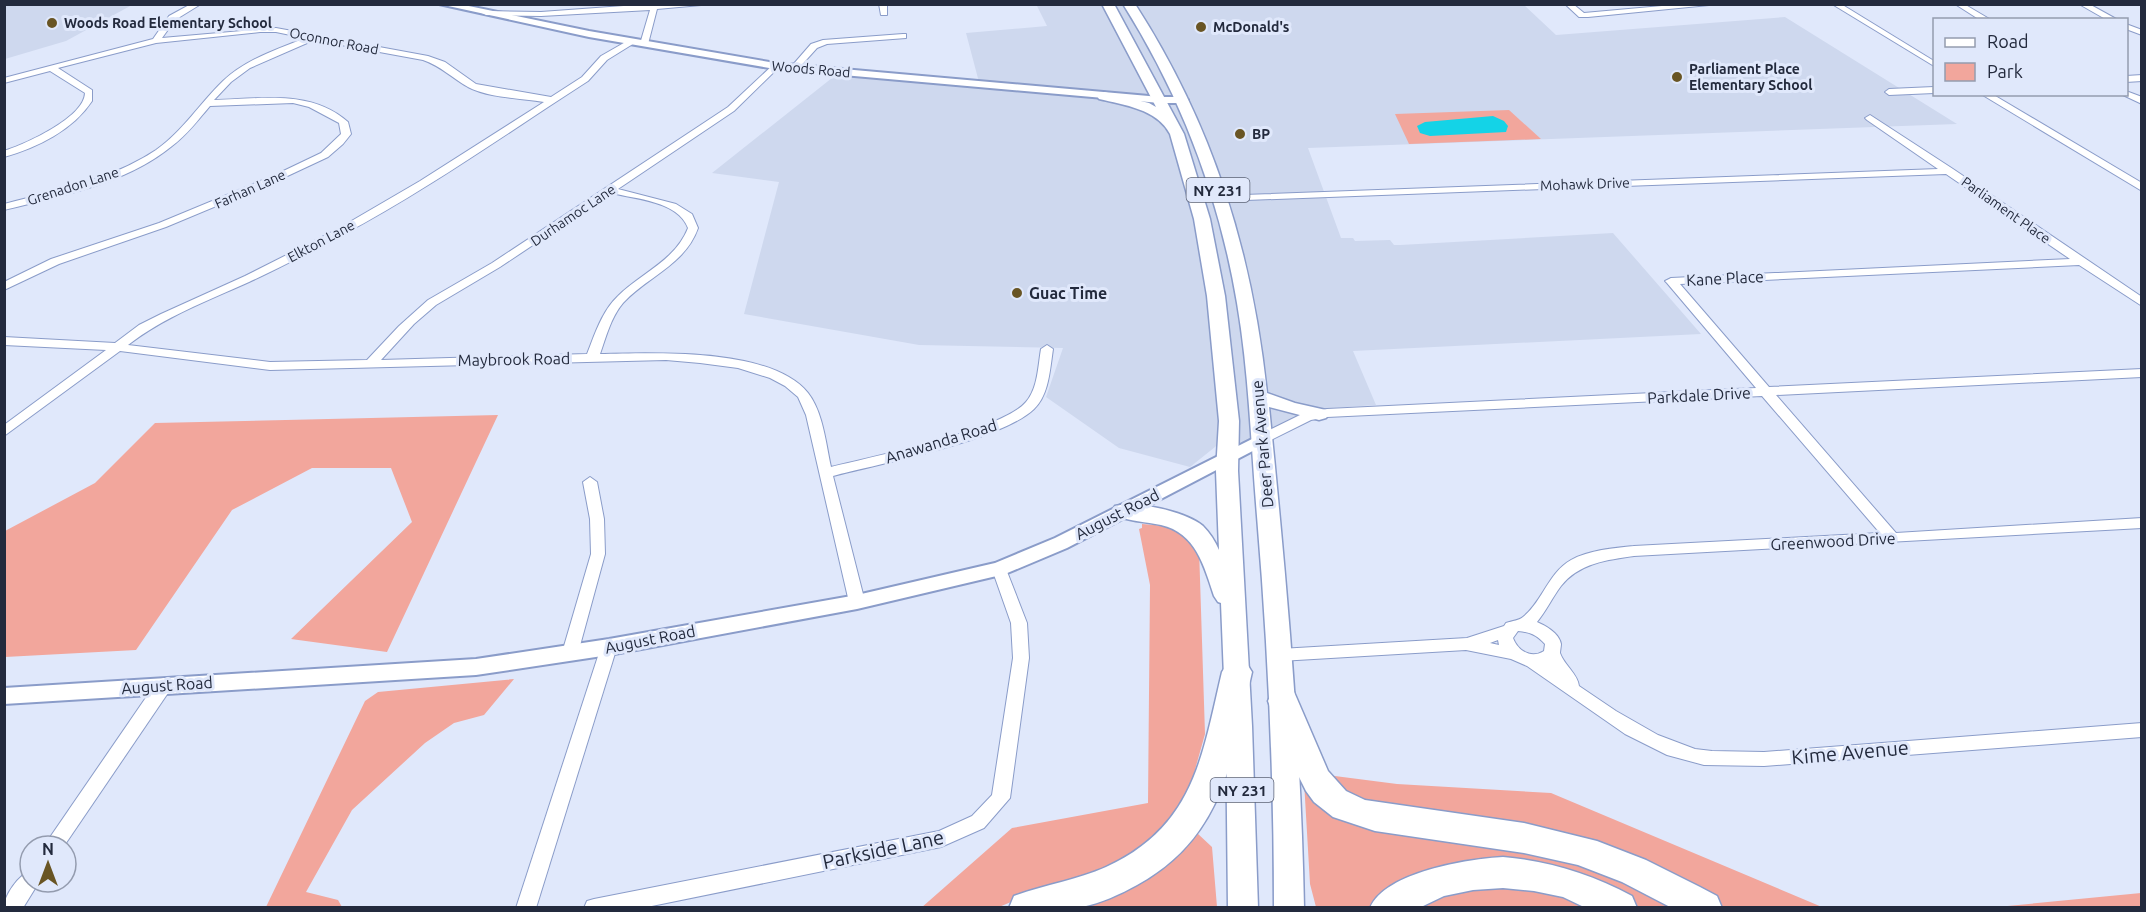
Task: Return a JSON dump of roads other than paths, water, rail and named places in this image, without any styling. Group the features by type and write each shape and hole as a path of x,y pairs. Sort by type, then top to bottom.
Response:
{"highway":[{"path":"1026,908 1121,877 1147,861 1169,843 1196,812 1209,785 1237,672"},
{"path":"1283,701 1312,771 1329,795 1343,805 1373,816 1567,847 1629,868 1705,908"},
{"path":"1387,908 1411,893 1436,883 1480,873 1499,872 1536,874 1570,882 1620,908"}],"main road":[{"name":"Deer Park Avenue","path":"1108,4 1177,134 1202,219 1216,296 1228,421 1227,456 1242,789 1243,908"},
{"name":"Deer Park Avenue","path":"1129,4 1177,84 1202,143 1220,198 1245,303 1258,396 1280,656 1288,804 1289,908"},
{"path":"1089,94 1127,90 1138,86 1147,77"},
{"path":"1104,96 1144,106 1171,122"},
{"path":"1258,396 1290,408 1320,414"},
{"path":"1123,511 1172,519 1200,535 1210,551 1234,618"}],"street":[{"path":"156,41 172,18 198,4"},
{"name":"Woods Road","path":"444,4 632,42 775,66 1104,96 1183,100"},
{"path":"485,13 498,4"},
{"path":"485,13 541,14 709,4"},
{"path":"1568,4 1582,15 1588,15 1716,4"},
{"path":"1835,4 1933,63"},
{"path":"1958,4 1983,18"},
{"path":"2082,4 2110,18"},
{"path":"644,44 654,6"},
{"path":"2128,26 2142,33"},
{"name":"Oconnor Road","path":"4,81 156,41 276,30 425,58 442,64 473,86 496,92 551,100"},
{"path":"795,68 814,46 826,42 903,36"},
{"name":"Grenadon Lane","path":"4,207 105,177 156,154 177,139 239,71 313,37"},
{"name":"Elkton Lane","path":"4,432 34,412 116,347 165,316 249,278 340,232 423,183 585,79 604,58 632,42"},
{"name":"Durhamoc Lane","path":"371,363 424,309 496,266 731,109 775,66"},
{"path":"4,154 30,146 60,130 88,103 89,92 51,68"},
{"path":"1889,92 1933,90"},
{"path":"2128,94 2142,101"},
{"path":"1988,96 2142,188"},
{"name":"Farhan Lane","path":"4,286 43,268 148,230 271,180 322,156 339,145 346,134 343,122 312,105 293,100 209,103"},
{"name":"Parliament Place","path":"1870,118 2142,303"},
{"name":"Mohawk Drive","path":"1220,198 1950,171"},
{"path":"592,358 612,310 622,298 675,257 688,244 693,233 693,223 685,212 671,205 610,190"},
{"name":"Kane Place","path":"1892,538 1671,281 2081,262"},
{"name":"Maybrook Road","path":"4,341 116,347 270,366 666,356 695,358 762,371 785,380 803,395 826,473 856,602"},
{"name":"Anawanda Road","path":"826,473 900,455 1005,422 1029,407 1041,388 1047,350"},
{"name":"Parkdale Drive","path":"1262,439 1292,423 1320,414 2142,373"},
{"name":"August Road","path":"4,696 476,667 609,647 856,602 999,568 1061,543 1262,439"},
{"path":"570,653 598,554 597,519 590,483"},
{"name":"Greenwood Drive","path":"1526,625 1544,603 1556,582 1576,564 1604,555 1634,551 2142,523"},
{"name":"Parkside Lane","path":"594,908 941,839 978,822 1001,798 1021,658 1019,623 999,568"},
{"path":"1467,644 1516,654 1532,661 1540,661 1552,654 1553,643 1549,636 1544,603"},
{"path":"1280,656 1467,644 1518,625 1526,625 1549,636"},
{"path":"1507,631 1506,643 1516,654"},
{"path":"526,908 609,647"},
{"name":"Kime Avenue","path":"1552,654 1576,690"},
{"name":"Kime Avenue","path":"1532,661 1624,724 1664,746 1694,756 1764,759 2142,730"},
{"path":"61,834 164,685"},
{"path":"11,908 20,894"}],"water":[{"path":"1493,116 1504,121 1508,126 1506,132 1430,136 1420,133 1417,126 1425,122"}],"place":[{"name":"Woods Road Elementary School","path":"52,23"},
{"name":"McDonald's","path":"1201,27"},
{"name":"Parliament Place Elementary School","path":"1677,77"},
{"name":"BP","path":"1240,134"},
{"name":"Guac Time","path":"1017,293"}]}
